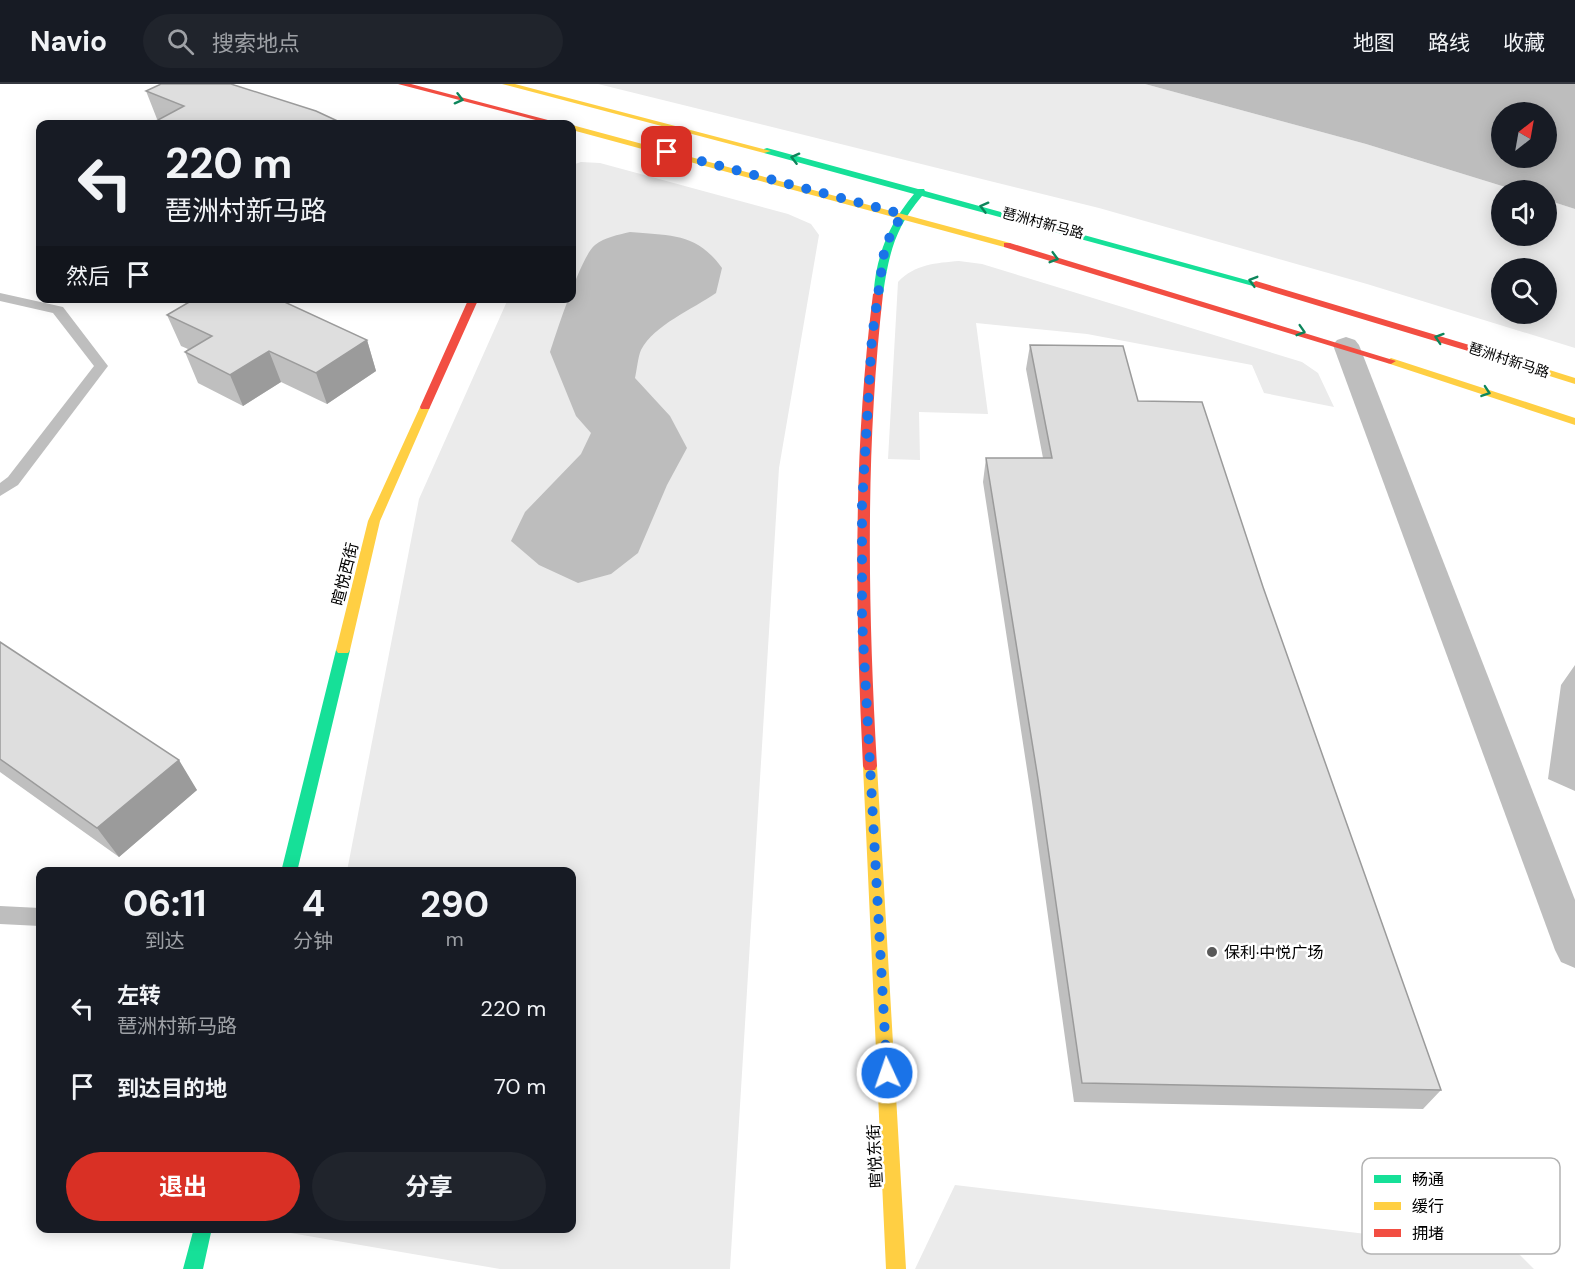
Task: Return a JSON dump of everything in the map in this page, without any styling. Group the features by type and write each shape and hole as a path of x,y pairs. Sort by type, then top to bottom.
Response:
{"street":[{"path":"402,84 540,120"},
{"name":"琶洲村新马路","path":"506,84 921,191 1258,283 1575,381"},
{"name":"琶洲村新马路","path":"576,129 902,214 1346,345 1575,422"},
{"path":"709,163 733,142"},
{"name":"暄悦东街","path":"896,1269 862,619 862,505 872,337 885,246 902,214 921,191"},
{"name":"暄悦西街","path":"291,867 374,521 472,303"},
{"path":"1346,345 1575,950"},
{"path":"193,1269 202,1233"}],"lane":[{"path":"0,297 58,310 101,366 13,481 0,491"},
{"path":"0,915 36,917"}],"shaded area":[{"path":"598,84 1145,84 1366,144 1491,183 1491,246 1557,246 1557,203 1575,209 1575,348 1497,324 1557,324 1557,258 1491,258 1491,322 1367,284 1099,208"},
{"path":"1145,84 1575,84 1575,209 1557,203 1557,180 1491,180 1491,183 1366,144"},
{"path":"600,163 788,214 811,224 819,235 779,468 730,1269 500,1269 291,1233 576,1233 576,867 348,867 419,499 506,303 576,303 576,164"},
{"path":"630,232 682,238 702,248 722,268 716,293 664,325 647,341 638,360 635,378 670,416 687,448 667,485 638,553 611,574 578,583 539,565 511,541 525,512 581,454 591,433 576,416 550,352 567,303 576,303 576,280 583,263 595,245"},
{"path":"959,261 982,264 1302,362 1318,373 1334,407 1264,393 1252,365 1087,334 976,323 988,414 919,412 920,460 888,459 898,282 911,271 919,268"},
{"path":"955,1185 1362,1234 1362,1254 1519,1254 1534,1269 915,1269"}],"building":[{"path":"161,84 231,84 316,111 335,120 158,120 184,106 146,91"},
{"path":"187,303 287,303 367,340 316,373 269,351 230,375 185,352 212,336 167,315"},
{"path":"1030,345 1123,346 1138,401 1202,402 1263,587 1441,1090 1082,1083 1038,779 986,458 1052,458"},
{"path":"0,642 179,760 97,828 0,759"}],"traffic: fast":[{"path":"767,151 1256,284"},
{"path":"878,294 889,239 901,217 921,191"},
{"path":"290,867 343,650"},
{"path":"193,1269 202,1233"}],"traffic: slow":[{"path":"506,84 767,151"},
{"path":"576,129 1007,245"},
{"path":"1502,358 1575,381"},
{"path":"1391,361 1575,422"},
{"path":"343,650 374,521 425,407"},
{"path":"870,766 896,1269"}],"traffic: jam":[{"path":"402,84 543,120"},
{"path":"1007,245 1391,361"},
{"path":"1256,284 1502,358"},
{"path":"870,766 864,648 862,530 866,411 878,294"},
{"path":"425,407 472,303"}],"place":[{"name":"保利·中悦广场","path":"1212,952"}],"route":[{"path":"667,152 902,214 891,230 885,246 872,337 862,505 862,619 887,1073"}]}
